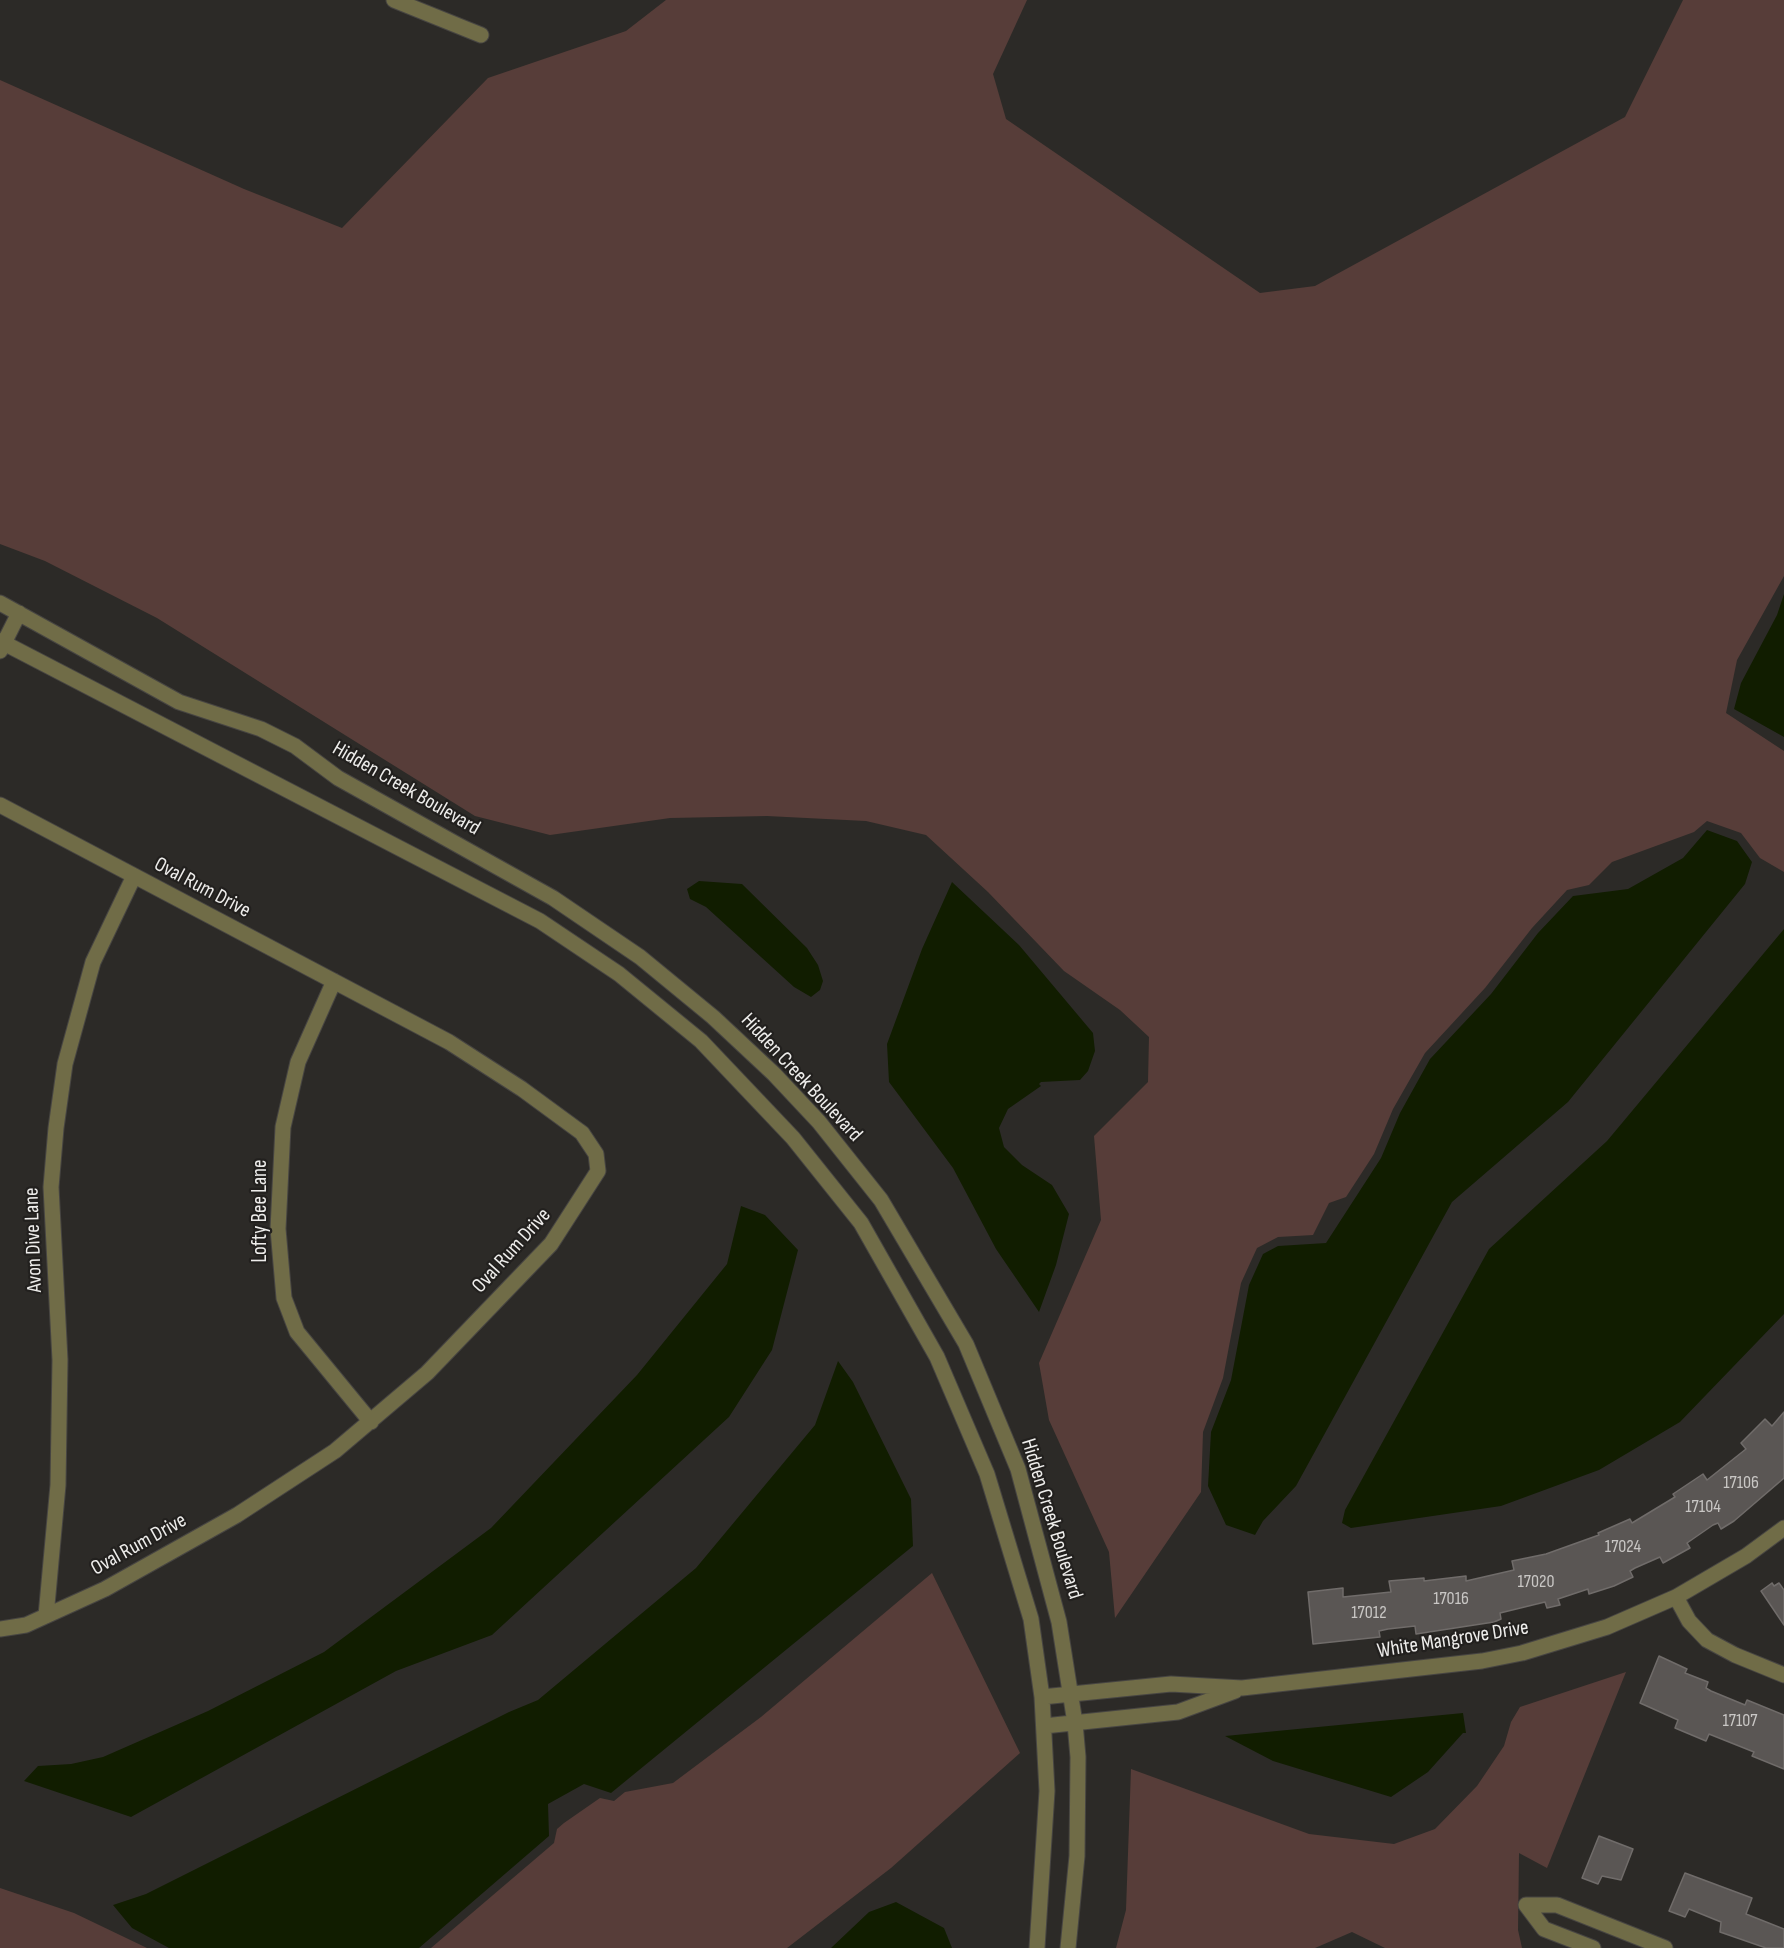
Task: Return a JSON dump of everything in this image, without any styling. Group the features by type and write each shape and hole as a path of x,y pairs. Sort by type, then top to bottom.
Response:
{"street":[{"path":"394,0 481,35"},
{"name":"Hidden Creek Boulevard","path":"0,603 179,702 261,729 296,746 338,777 553,898 640,957 713,1017 774,1074 819,1122 881,1200 966,1344 1018,1469 1059,1622 1071,1694 1078,1757 1077,1856 1068,1948"},
{"path":"19,613 1,645 540,921 620,974 702,1041 793,1138 861,1223 937,1357 987,1474 1031,1619 1042,1697 1047,1791 1037,1948"},
{"name":"Oval Rum Drive","path":"0,805 449,1041 522,1089 582,1133 596,1154 598,1171 590,1188 551,1244 427,1373 335,1451 237,1515 105,1589 26,1625 0,1629"},
{"name":"Avon Dive Lane","path":"46,1616 58,1485 60,1360 51,1186 56,1128 65,1064 93,962 134,876"},
{"name":"Lofty Bee Lane","path":"334,981 298,1062 283,1127 278,1229 284,1298 297,1332 371,1422"},
{"name":"White Mangrove Drive","path":"1042,1697 1171,1684 1242,1688 1482,1661 1522,1653 1607,1627 1676,1598 1746,1556 1784,1528"},
{"path":"1676,1598 1689,1622 1707,1640 1735,1655 1784,1675"},
{"name":"White Mangrove Drive","path":"1044,1726 1178,1712 1242,1688"},
{"path":"1593,1948 1544,1929 1526,1905 1557,1905 1665,1948"}],"shaded area":[{"path":"666,0 1027,0 993,74 1006,119 1260,293 1315,286 1625,117 1683,0 1784,0 1784,576 1737,660 1726,713 1784,751 1784,872 1760,858 1741,833 1707,821 1694,832 1612,862 1589,885 1567,890 1532,928 1485,988 1425,1053 1393,1109 1374,1154 1346,1197 1329,1203 1313,1235 1278,1237 1257,1248 1241,1283 1223,1378 1203,1432 1201,1492 1115,1618 1109,1552 1049,1420 1039,1363 1101,1220 1094,1136 1148,1082 1149,1037 1120,1010 1064,971 988,892 926,835 866,821 767,816 670,818 550,835 475,816 157,618 45,561 0,544 0,80 244,189 342,228 488,78 626,31"},
{"path":"1784,594 1784,737 1734,709 1741,683 1777,615"},
{"path":"1707,830 1737,841 1752,862 1745,884 1568,1102 1452,1202 1296,1486 1263,1521 1255,1535 1226,1525 1208,1486 1211,1432 1231,1380 1249,1285 1263,1254 1278,1246 1326,1243 1381,1158 1400,1113 1430,1059 1491,994 1538,933 1573,896 1628,889 1683,858"},
{"path":"699,881 742,884 807,948 818,965 823,981 820,990 811,997 794,987 706,907 690,899 687,889"},
{"path":"952,882 1019,945 1093,1033 1095,1051 1088,1071 1080,1080 1041,1082 1039,1084 1041,1086 1008,1109 999,1128 1004,1147 1022,1165 1052,1185 1069,1214 1056,1265 1039,1312 996,1249 953,1168 889,1082 887,1044 922,949"},
{"path":"1784,929 1784,1314 1680,1422 1599,1470 1501,1506 1351,1528 1342,1523 1345,1510 1489,1249 1607,1141"},
{"path":"741,1206 765,1215 798,1250 772,1350 729,1417 492,1635 396,1671 131,1817 24,1781 38,1766 71,1764 103,1757 208,1711 324,1652 491,1528 637,1375 727,1264"},
{"path":"838,1361 853,1382 911,1499 913,1546 611,1793 584,1784 548,1804 549,1836 419,1948 169,1948 132,1928 113,1905 146,1894 509,1712 538,1700 696,1568 815,1425"},
{"path":"932,1573 1020,1753 891,1868 787,1948 431,1948 554,1843 557,1829 564,1823 600,1798 614,1801 625,1792 673,1783 761,1717"},
{"path":"1626,1672 1547,1868 1519,1853 1518,1930 1522,1948 1385,1948 1352,1932 1315,1948 1116,1948 1126,1910 1131,1769 1309,1834 1394,1844 1435,1829 1477,1786 1504,1746 1511,1722 1520,1707"},
{"path":"1463,1713 1466,1733 1463,1733 1428,1772 1391,1797 1273,1761 1225,1736"},
{"path":"0,1888 74,1913 147,1948 0,1948"},
{"path":"896,1902 944,1928 952,1948 831,1948 869,1912"}],"building":[{"path":"1784,1412 1784,1478 1734,1521 1721,1529 1718,1523 1713,1525 1687,1543 1690,1548 1663,1563 1660,1557 1630,1571 1633,1577 1614,1586 1589,1594 1588,1589 1558,1599 1560,1605 1547,1608 1545,1602 1500,1613 1501,1619 1494,1622 1416,1634 1415,1626 1388,1629 1379,1631 1380,1637 1313,1644 1308,1592 1343,1588 1343,1597 1391,1592 1389,1581 1424,1578 1424,1581 1466,1576 1466,1581 1514,1570 1512,1561 1546,1554 1599,1535 1598,1533 1630,1519 1632,1523 1675,1497 1673,1494 1703,1474 1707,1480 1746,1449 1741,1443 1765,1419 1772,1426"},
{"path":"1772,1583 1774,1586 1779,1583 1784,1590 1784,1625 1761,1591"},
{"path":"1659,1656 1687,1669 1685,1673 1708,1682 1706,1688 1711,1691 1745,1705 1747,1700 1784,1715 1784,1769 1752,1756 1754,1752 1709,1734 1706,1741 1675,1728 1678,1720 1640,1703"},
{"path":"1599,1836 1633,1849 1621,1880 1602,1876 1598,1884 1582,1878"},
{"path":"1685,1873 1752,1898 1746,1914 1784,1929 1784,1948 1766,1948 1720,1932 1721,1922 1689,1909 1685,1917 1669,1911"}]}
